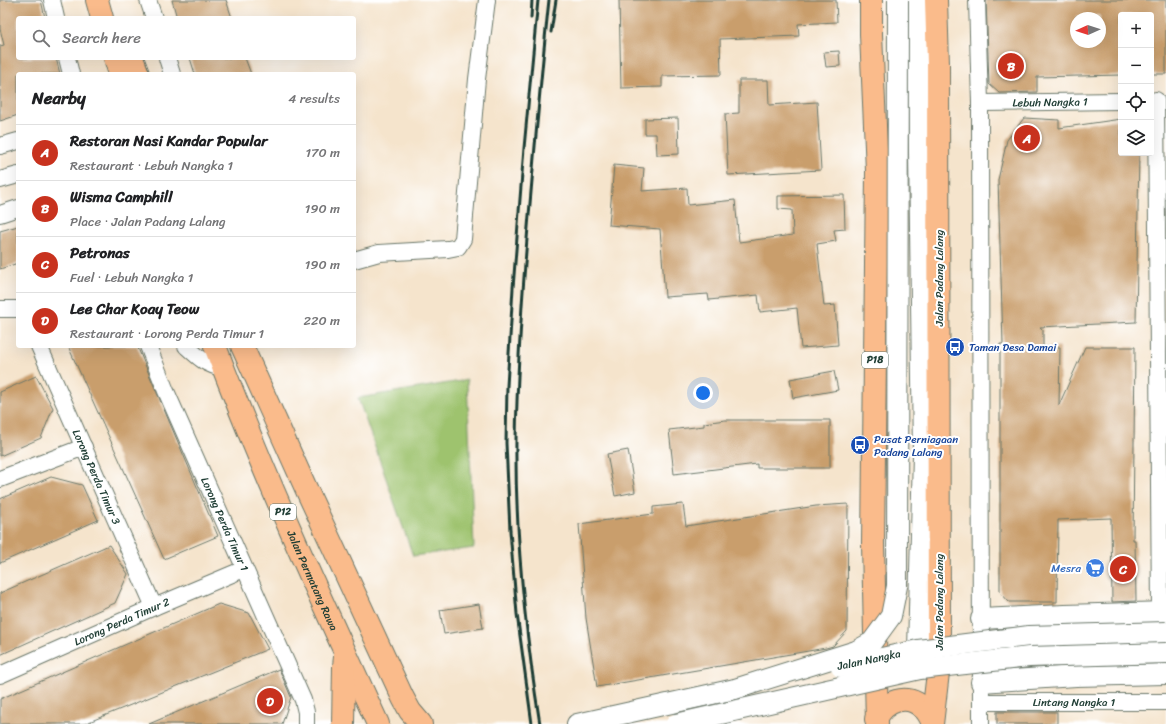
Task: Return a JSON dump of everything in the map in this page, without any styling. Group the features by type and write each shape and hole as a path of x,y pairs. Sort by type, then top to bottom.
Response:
{"main road":[{"path":"97,0 101,16"},
{"name":"P18","path":"871,0 877,171 873,544 877,722"},
{"name":"Jalan Padang Lalang","path":"932,723 926,661 938,64 936,0"},
{"path":"116,60 119,72"},
{"path":"133,60 137,72"},
{"name":"Jalan Permatang Rawa","path":"216,348 244,422 346,655 378,724"},
{"path":"243,348 302,481 403,698 410,711 421,724"},
{"path":"343,724 344,666 346,655"},
{"path":"876,662 895,676 907,678 930,672 926,661"},
{"path":"877,722 884,707 896,700 909,700 916,702 924,708 932,723"}],"street":[{"path":"52,0 56,16"},
{"path":"148,0 153,16"},
{"path":"356,259 379,253 448,249 458,246 463,239 477,79 487,0"},
{"path":"735,689 856,651 872,642 891,616 897,586 898,0"},
{"path":"917,0 926,661"},
{"path":"977,0 980,103 981,724"},
{"path":"68,60 70,72"},
{"path":"168,60 171,72"},
{"path":"981,619 1163,612 1162,334 1158,100"},
{"name":"Lebuh Nangka 1","path":"980,103 1118,101"},
{"path":"0,146 16,141"},
{"path":"0,180 16,176"},
{"path":"0,214 16,209"},
{"path":"0,308 16,309"},
{"name":"Lorong Perda Timur 3","path":"40,348 154,607"},
{"name":"Lorong Perda Timur 1","path":"149,348 166,391 303,700 306,712 306,724"},
{"path":"188,348 205,362 213,366 223,368"},
{"path":"0,479 84,447"},
{"name":"Lorong Perda Timur 2","path":"0,674 244,569"},
{"path":"1027,617 1014,630 1011,648 1016,666 1031,679"},
{"name":"Jalan Nangka","path":"676,724 1029,636 1166,632"},
{"name":"Jalan Nangka","path":"577,724 735,689 926,661 1166,653"},
{"path":"981,682 1076,676 1166,674"},
{"name":"Lintang Nangka 1","path":"982,702 1166,702"}],"green space":[{"path":"467,380 474,548 413,556 358,398"}],"building":[{"path":"0,0 41,0 45,16 16,16 16,60 56,60 60,72 16,72 16,116 0,121 0,46 4,45 0,29"},
{"path":"172,0 226,0 231,16 176,16"},
{"path":"619,0 836,0 837,22 798,24 799,36 720,39 721,75 662,76 662,87 621,88"},
{"path":"986,0 1166,0 1166,74 1154,74 1154,12 1118,12 1118,75 1037,77 1037,92 999,93 989,84"},
{"path":"839,51 840,66 826,67 824,52"},
{"path":"191,60 246,60 250,72 194,72"},
{"path":"739,80 768,80 769,105 817,102 821,170 728,175 725,114 739,113"},
{"path":"678,118 679,154 657,155 656,134 645,134 645,119"},
{"path":"1024,118 1059,120 1059,128 1118,119 1118,156 1139,156 1136,322 1040,327 1043,330 1043,347 1060,347 1059,405 1085,347 1135,347 1133,540 1135,540 1136,601 1112,602 1111,518 1058,520 1057,602 1009,602 1000,592 1000,344 1003,344 998,180 1007,140"},
{"path":"614,165 644,168 642,191 687,188 688,205 735,200 739,242 793,235 792,210 778,209 778,196 844,195 845,229 834,230 836,241 817,244 824,306 835,305 838,345 801,348 797,308 760,312 758,295 709,300 708,294 665,297 660,229 609,225"},
{"path":"16,227 16,264 0,269 0,231"},
{"path":"69,348 138,348 218,536 164,559"},
{"path":"834,371 838,390 793,398 790,379"},
{"path":"36,376 53,408 41,438 0,456 0,392"},
{"path":"725,420 830,420 830,468 757,468 757,464 674,474 669,430 704,426 704,423"},
{"path":"628,450 635,492 615,496 607,454"},
{"path":"51,477 82,485 98,520 0,563 0,499"},
{"path":"683,504 686,526 816,506 848,504 847,631 833,646 826,648 597,687 586,618 579,524 653,514 653,507"},
{"path":"109,545 128,574 115,603 0,655 0,593"},
{"path":"219,604 249,613 268,649 84,724 0,724 0,699"},
{"path":"479,604 483,628 444,634 440,610"},
{"path":"279,669 291,697 282,724 149,724"},
{"path":"997,712 1057,712 1057,724 997,724"}],"railway":[{"path":"531,18 532,0"},
{"path":"532,724 517,614 510,531 506,443 507,386 513,288 538,0"},
{"path":"540,724 530,654 519,547 516,440 518,369 524,275 549,0"},
{"path":"551,32 556,0"}],"place":[{"name":"Wisma Camphill","path":"1011,66"},
{"name":"Restoran Nasi Kandar Popular","path":"1027,138"},
{"name":"Taman Desa Damai","path":"955,347"},
{"name":"Pusat Perniagaan Padang Lalang","path":"860,445"},
{"name":"Mesra","path":"1095,568"},
{"name":"Petronas","path":"1123,569"},
{"name":"Lee Char Koay Teow","path":"270,701"}]}
